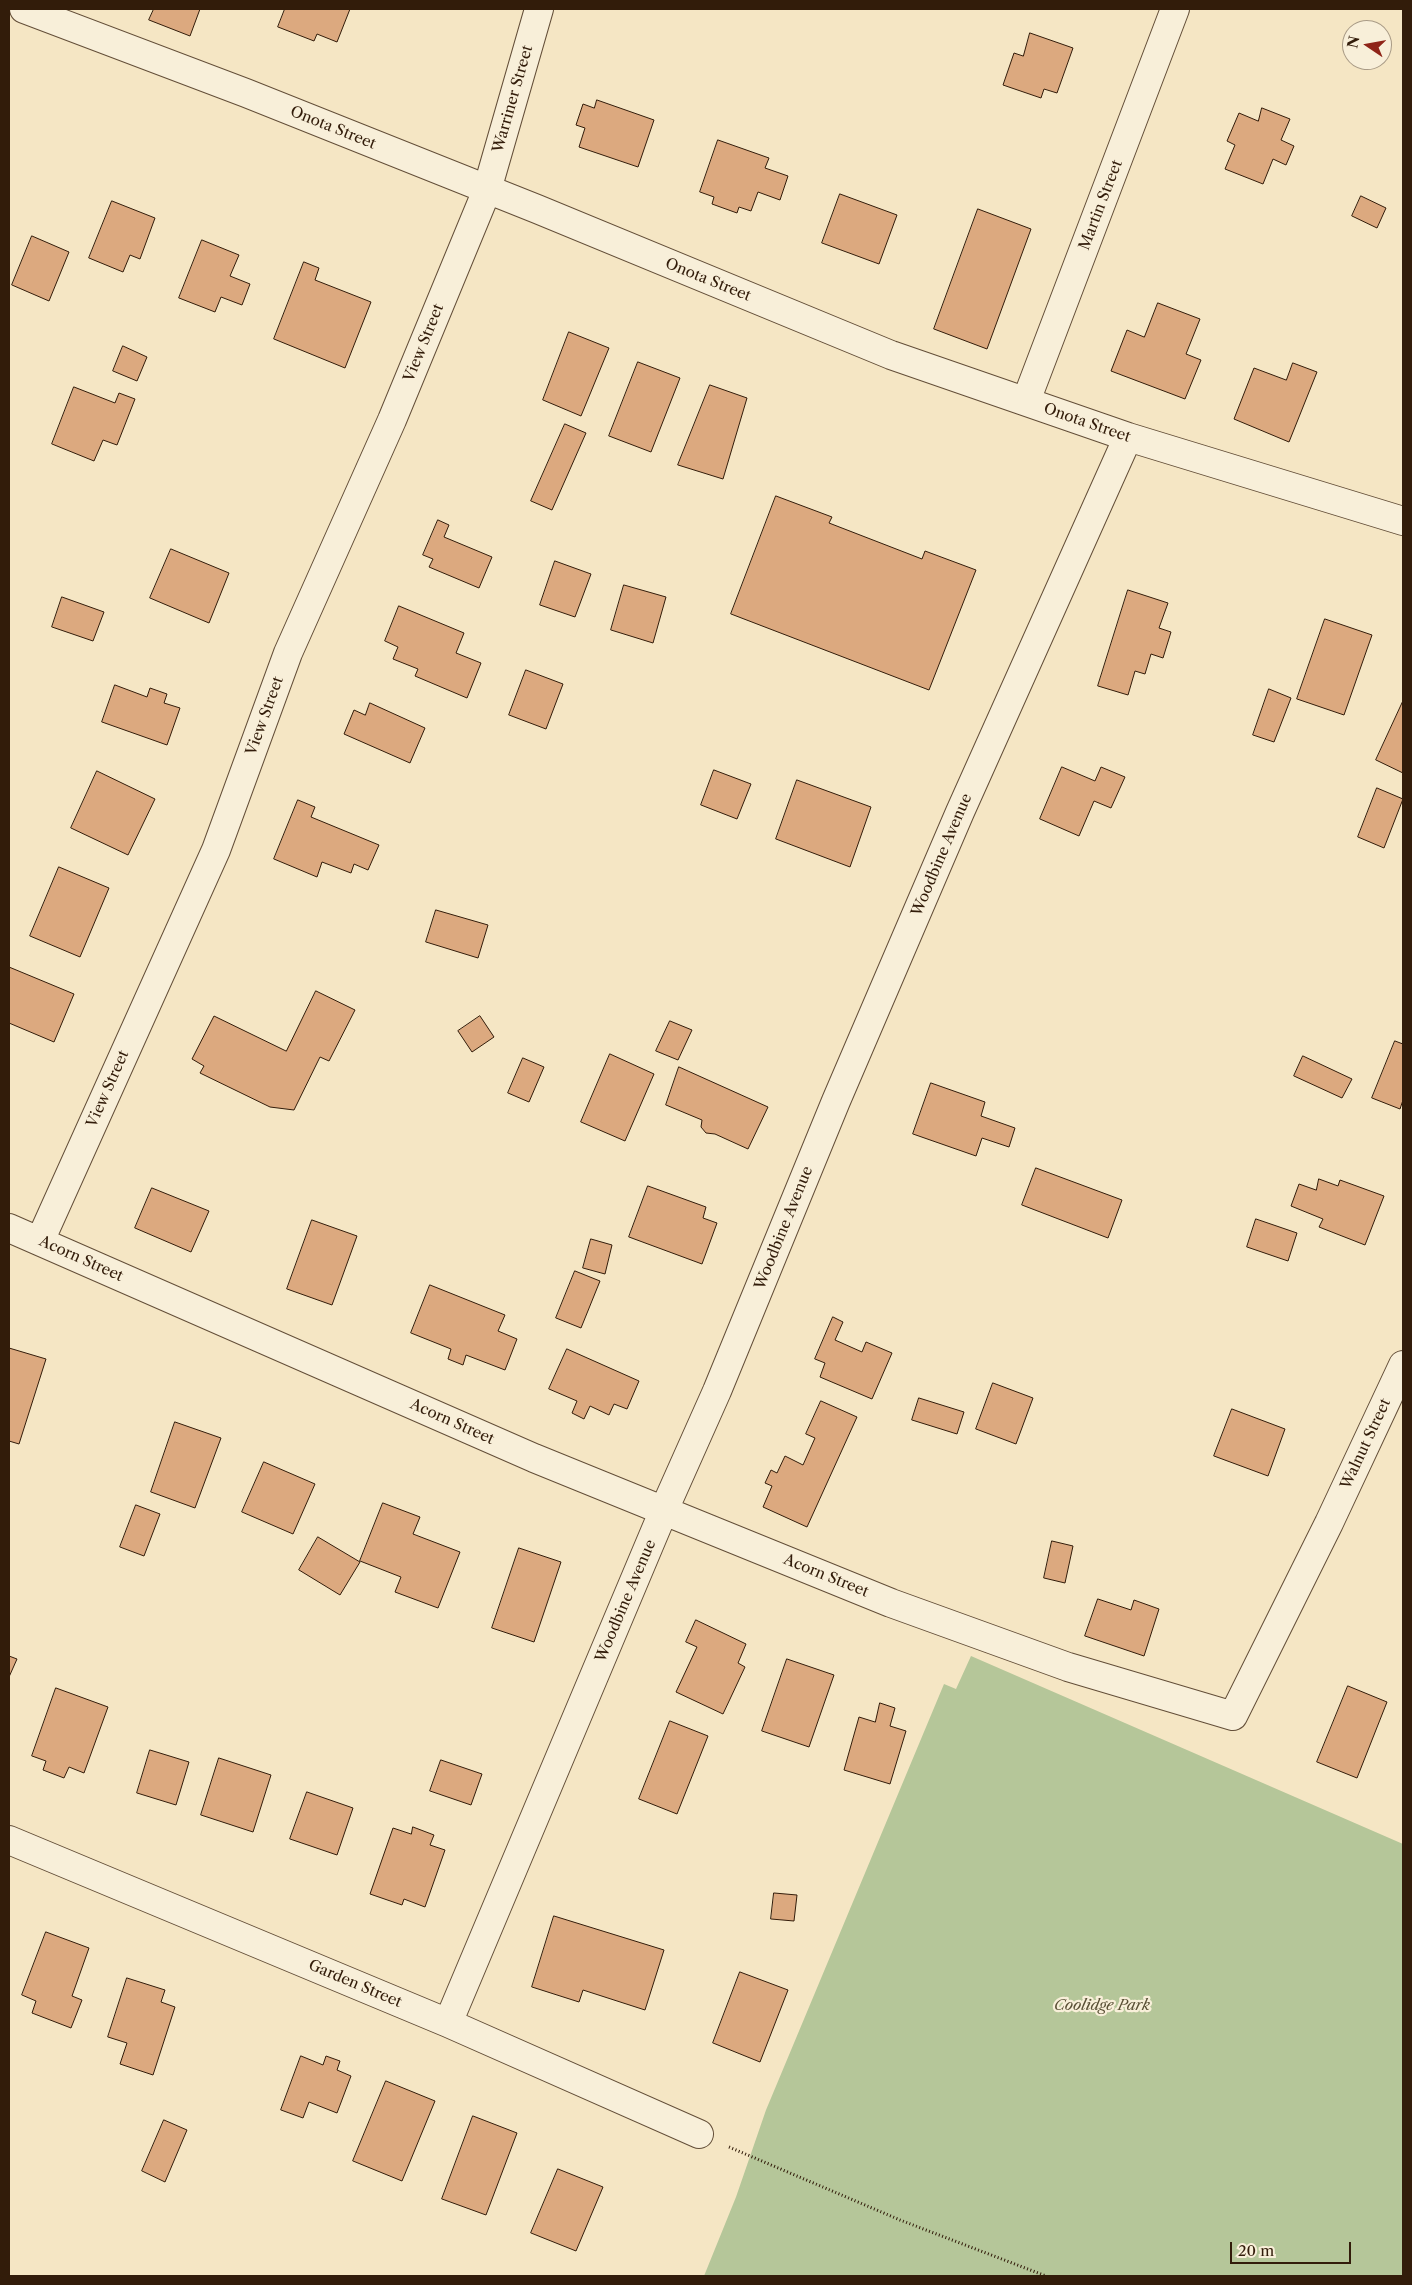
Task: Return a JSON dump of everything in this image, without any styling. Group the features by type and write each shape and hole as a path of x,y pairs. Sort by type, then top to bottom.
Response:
{"street":[{"name":"Onota Street","path":"24,9 246,93 891,355 1128,437 1403,521"},
{"name":"Warriner Street","path":"487,190 539,9"},
{"name":"Martin Street","path":"1026,401 1175,9"},
{"name":"View Street","path":"40,1241 216,850 288,653 392,420 487,190"},
{"name":"Woodbine Avenue","path":"448,2023 664,1510 717,1391 836,1102 960,812 1128,437"},
{"name":"Acorn Street","path":"9,1228 525,1454 899,1606"},
{"name":"Walnut Street","path":"899,1606 1068,1667 1234,1716 1329,1523 1403,1365"},
{"name":"Garden Street","path":"9,1840 448,2023 699,2134"}],"path":[{"path":"699,2134 900,2220 1046,2276"}],"green space":[{"name":"Coolidge Park","path":"971,1656 1403,1844 1403,2276 704,2276 736,2197 766,2110 944,1684 956,1689"}],"building":[{"path":"154,9 200,9 190,36 149,20"},
{"path":"285,9 350,9 337,42 317,34 314,41 278,27"},
{"path":"1030,33 1073,48 1057,93 1044,89 1041,98 1003,85 1014,53 1023,56"},
{"path":"597,100 654,120 638,167 579,147 585,128 576,125 583,104 594,108"},
{"path":"1262,108 1290,119 1281,140 1294,146 1286,165 1273,159 1263,184 1225,169 1235,145 1227,141 1239,113 1258,121"},
{"path":"718,140 769,158 765,168 788,176 780,200 758,192 751,211 739,207 737,213 712,204 714,197 700,192"},
{"path":"840,194 897,215 879,264 822,243"},
{"path":"1361,196 1386,208 1377,228 1352,216"},
{"path":"112,201 155,218 140,259 130,255 123,272 89,258"},
{"path":"978,209 1031,229 987,349 934,329"},
{"path":"32,236 69,252 49,301 12,285"},
{"path":"202,240 239,255 230,276 250,284 242,305 221,297 215,312 179,298"},
{"path":"304,262 319,268 315,280 371,302 345,368 274,339"},
{"path":"1158,303 1200,319 1186,354 1201,360 1185,399 1111,371 1127,330 1144,337"},
{"path":"569,332 609,348 581,416 543,400"},
{"path":"123,346 147,357 137,381 113,371"},
{"path":"638,362 680,378 651,452 609,436"},
{"path":"1293,363 1317,372 1289,442 1234,419 1254,368 1286,380"},
{"path":"710,385 747,398 723,479 678,465"},
{"path":"74,387 115,403 119,393 135,399 117,445 103,440 94,461 52,444"},
{"path":"565,424 586,433 552,510 531,501"},
{"path":"776,496 832,517 829,523 922,559 925,551 976,570 929,690 731,614"},
{"path":"438,520 449,525 444,537 492,557 479,588 429,567 433,559 423,555"},
{"path":"171,549 229,573 209,623 150,598"},
{"path":"555,561 591,574 575,617 540,605"},
{"path":"624,585 666,597 653,643 611,630"},
{"path":"1128,590 1168,603 1159,628 1171,632 1163,658 1151,654 1145,674 1135,671 1128,695 1098,686"},
{"path":"62,597 104,612 93,641 52,627"},
{"path":"399,606 464,633 456,653 481,663 467,698 415,676 418,669 393,659 398,647 385,641"},
{"path":"1325,619 1372,635 1344,715 1297,699"},
{"path":"526,670 563,684 546,729 509,715"},
{"path":"115,685 147,697 150,688 167,694 164,703 180,708 167,745 102,722"},
{"path":"1269,689 1291,698 1274,742 1253,735"},
{"path":"1403,701 1403,773 1376,760"},
{"path":"370,703 425,728 410,763 344,734 354,710 365,715"},
{"path":"1062,767 1095,781 1101,767 1125,777 1111,808 1094,801 1079,836 1040,819"},
{"path":"714,770 751,784 737,819 701,805"},
{"path":"97,771 155,799 128,855 71,828"},
{"path":"797,780 871,807 850,867 776,839"},
{"path":"1377,788 1403,799 1384,848 1358,837"},
{"path":"298,800 315,807 311,817 379,845 368,870 354,864 351,873 322,862 317,877 274,859"},
{"path":"59,867 109,888 80,957 30,936"},
{"path":"436,910 488,925 478,958 426,942"},
{"path":"9,967 74,994 54,1042 9,1023"},
{"path":"316,991 355,1010 329,1061 320,1057 294,1110 270,1107 200,1073 204,1066 192,1059 214,1016 286,1051"},
{"path":"480,1016 494,1037 472,1052 458,1031"},
{"path":"670,1021 692,1030 678,1060 656,1051"},
{"path":"1395,1041 1403,1044 1403,1100 1400,1109 1372,1098"},
{"path":"610,1054 654,1074 625,1141 581,1122"},
{"path":"1303,1056 1352,1079 1342,1098 1294,1076"},
{"path":"523,1058 544,1067 529,1102 508,1093"},
{"path":"679,1067 768,1107 748,1149 715,1134 706,1133 701,1127 702,1120 666,1105"},
{"path":"931,1083 985,1102 981,1116 1015,1128 1009,1147 982,1138 976,1156 913,1134"},
{"path":"1036,1168 1122,1200 1108,1238 1022,1205"},
{"path":"1319,1179 1338,1186 1340,1180 1384,1196 1365,1245 1319,1227 1323,1219 1291,1206 1299,1184 1316,1190"},
{"path":"648,1186 706,1207 703,1218 717,1223 702,1264 629,1237"},
{"path":"152,1188 209,1211 191,1252 135,1228"},
{"path":"1256,1219 1297,1233 1288,1261 1247,1247"},
{"path":"312,1220 357,1236 332,1305 287,1289"},
{"path":"591,1239 612,1245 605,1274 583,1268"},
{"path":"575,1271 600,1281 581,1328 556,1318"},
{"path":"430,1285 505,1315 498,1331 517,1339 505,1370 466,1355 463,1365 448,1359 451,1349 411,1333"},
{"path":"833,1317 843,1322 835,1340 862,1352 866,1342 892,1353 872,1399 820,1377 825,1363 815,1359"},
{"path":"9,1348 46,1359 19,1444 9,1441"},
{"path":"567,1349 639,1381 627,1409 614,1404 609,1415 590,1406 584,1419 572,1413 577,1401 549,1389"},
{"path":"993,1383 1033,1398 1016,1444 976,1429"},
{"path":"919,1398 964,1412 957,1434 912,1420"},
{"path":"821,1401 857,1417 807,1527 763,1507 772,1486 765,1483 771,1470 777,1473 785,1456 803,1465 815,1438 806,1434"},
{"path":"1232,1409 1285,1429 1268,1476 1214,1456"},
{"path":"175,1422 221,1438 195,1508 151,1492"},
{"path":"264,1462 315,1484 293,1534 242,1512"},
{"path":"383,1503 420,1517 413,1534 460,1552 438,1608 395,1592 401,1577 360,1561"},
{"path":"136,1505 160,1514 144,1556 120,1547"},
{"path":"318,1537 360,1562 340,1595 299,1570"},
{"path":"1052,1541 1073,1546 1065,1583 1044,1578"},
{"path":"519,1548 561,1562 534,1642 492,1628"},
{"path":"1098,1599 1131,1610 1134,1600 1159,1609 1144,1656 1085,1636"},
{"path":"696,1620 746,1644 738,1663 745,1667 723,1714 676,1692 697,1647 686,1642"},
{"path":"9,1656 17,1659 9,1677"},
{"path":"787,1659 834,1675 809,1747 762,1731"},
{"path":"1348,1686 1387,1702 1357,1778 1317,1762"},
{"path":"56,1688 108,1707 84,1773 69,1767 64,1778 43,1770 46,1761 32,1756"},
{"path":"880,1703 895,1708 890,1726 906,1731 890,1784 844,1770 859,1717 875,1722"},
{"path":"670,1721 708,1736 677,1814 639,1799"},
{"path":"150,1750 189,1762 176,1805 137,1793"},
{"path":"219,1758 271,1775 253,1832 201,1815"},
{"path":"441,1760 482,1774 471,1805 430,1791"},
{"path":"307,1792 353,1808 337,1855 290,1839"},
{"path":"413,1827 434,1835 430,1845 445,1850 425,1907 404,1899 402,1905 370,1894 393,1828 411,1834"},
{"path":"774,1893 797,1895 794,1921 771,1919"},
{"path":"554,1916 664,1950 645,2010 583,1990 579,2002 532,1987"},
{"path":"46,1932 89,1948 72,1996 82,2000 71,2028 32,2013 36,2001 22,1995"},
{"path":"740,1972 788,1990 760,2062 713,2043"},
{"path":"127,1978 165,1990 161,2002 175,2007 153,2075 120,2064 127,2043 108,2037"},
{"path":"301,2056 323,2065 326,2056 340,2061 337,2070 351,2076 337,2113 309,2102 303,2118 281,2110"},
{"path":"386,2081 435,2101 402,2181 353,2161"},
{"path":"473,2116 517,2133 486,2215 442,2199"},
{"path":"164,2120 187,2130 165,2182 142,2171"},
{"path":"558,2169 603,2187 576,2251 531,2233"}]}
